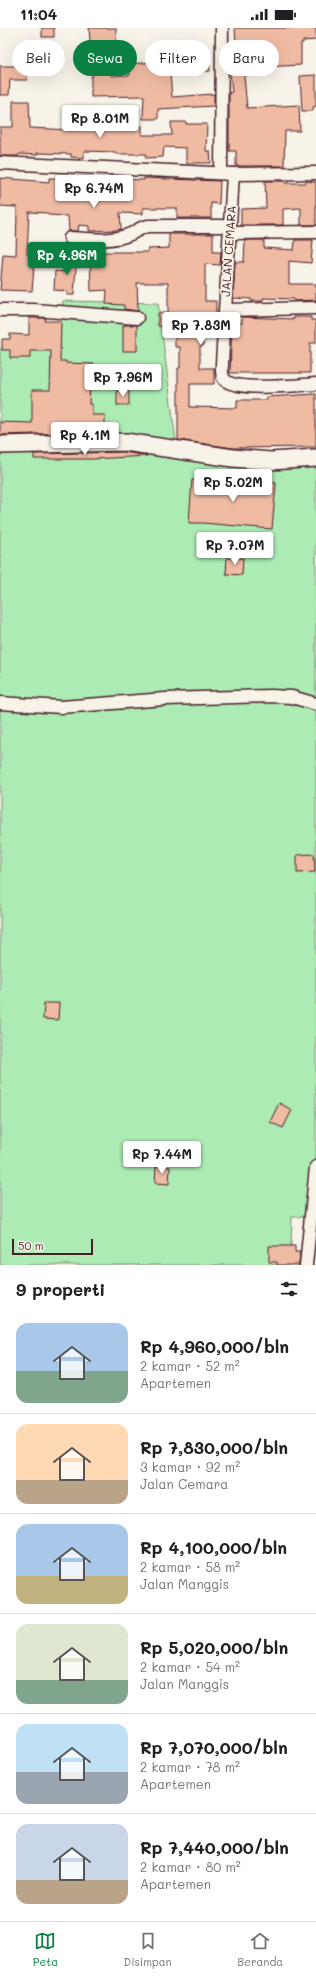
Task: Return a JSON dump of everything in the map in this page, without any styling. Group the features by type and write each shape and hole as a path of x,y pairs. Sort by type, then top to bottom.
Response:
{"street":[{"name":"JALAN CEMARA","path":"222,28 230,229 222,375 228,382 245,386 316,384"},
{"path":"0,163 227,174 316,173"},
{"path":"70,238 94,240 114,238 128,235 141,227 148,226 316,232"},
{"path":"225,310 316,308"},
{"path":"0,310 34,310 137,318"},
{"path":"0,445 125,442 233,458 271,461 316,458"},
{"path":"0,703 61,707 165,699 271,696 292,698 316,704"},
{"path":"306,1265 316,1167"}],"green space":[{"path":"63,301 158,303 176,442 201,454 316,457 316,1217 292,1217 290,1265 0,1265 0,349 39,345 60,329"}],"building":[{"path":"42,28 54,28 54,37 42,37"},
{"path":"89,28 116,28 116,40 90,40"},
{"path":"235,28 316,28 316,40 303,41 303,43 301,43 301,65 279,66 279,40 236,40"},
{"path":"137,63 145,63 145,76 170,76 172,97 214,94 214,106 158,109 158,119 143,119 144,96 91,97 91,76 137,76"},
{"path":"0,66 12,66 12,76 27,76 27,80 10,80 9,95 0,95"},
{"path":"316,75 316,106 313,107 313,111 302,111 300,76"},
{"path":"230,76 244,76 247,108 299,105 300,131 285,131 284,166 236,166 236,151 229,151 229,93 232,92"},
{"path":"13,101 29,101 30,128 71,130 90,129 90,125 142,126 142,135 172,135 171,122 207,124 206,151 210,151 211,163 186,163 186,148 164,147 163,157 146,158 146,154 116,154 116,152 84,151 84,158 71,157 71,154 37,153 37,155 19,154 18,156 0,156 0,127 13,127"},
{"path":"77,177 91,177 91,181 115,182 115,179 144,180 144,178 220,181 219,204 211,203 211,218 177,218 177,208 143,208 143,214 120,213 121,229 119,230 89,231 89,226 79,225 78,231 69,231 68,216 29,212 27,255 35,255 32,291 0,290 3,254 16,255 17,207 0,206 0,178 49,182 49,178 77,179"},
{"path":"265,181 285,181 285,183 306,183 306,181 316,182 316,225 301,225 301,208 283,209 283,225 241,225 241,209 266,208"},
{"path":"169,234 213,234 213,252 221,252 220,265 205,264 205,301 216,301 216,324 203,324 203,346 200,346 200,368 214,368 214,384 190,384 190,407 237,408 237,400 267,400 267,397 316,394 316,447 233,448 178,440 178,368 180,368 180,347 175,347 175,326 158,326 158,313 168,313 168,283 137,283 138,311 124,309 124,305 106,304 107,290 91,291 90,252 148,252 148,249 169,248"},
{"path":"245,240 264,240 264,248 294,250 295,240 313,240 311,263 289,261 289,284 316,284 316,300 294,301 294,299 263,298 263,301 251,301 251,299 233,298 235,262 244,262"},
{"path":"67,252 77,252 74,295 67,295 67,291 54,290 55,271 67,272"},
{"path":"242,317 294,319 294,317 311,317 311,320 316,320 316,343 310,343 310,373 230,373 232,323 242,323"},
{"path":"29,318 46,318 45,321 61,321 60,361 66,361 66,363 94,364 93,385 90,385 89,404 92,404 92,415 105,415 105,432 0,435 0,422 32,423 32,390 50,390 51,351 30,351 30,358 10,358 10,350 2,350 2,339 10,339 10,334 29,335"},
{"path":"137,325 137,351 123,351 123,326"},
{"path":"117,390 129,390 129,405 117,405"},
{"path":"124,452 147,456 93,459 34,459 34,454"},
{"path":"209,476 276,483 272,529 189,523 192,480 209,481"},
{"path":"227,558 243,558 242,575 226,574"},
{"path":"314,854 315,872 297,873 297,855"},
{"path":"44,1003 59,1003 58,1020 43,1019"},
{"path":"279,1103 292,1110 283,1128 270,1122"},
{"path":"156,1166 170,1167 169,1184 155,1183"},
{"path":"269,1246 295,1246 295,1252 300,1252 299,1265 277,1265 277,1262 269,1262"}]}
